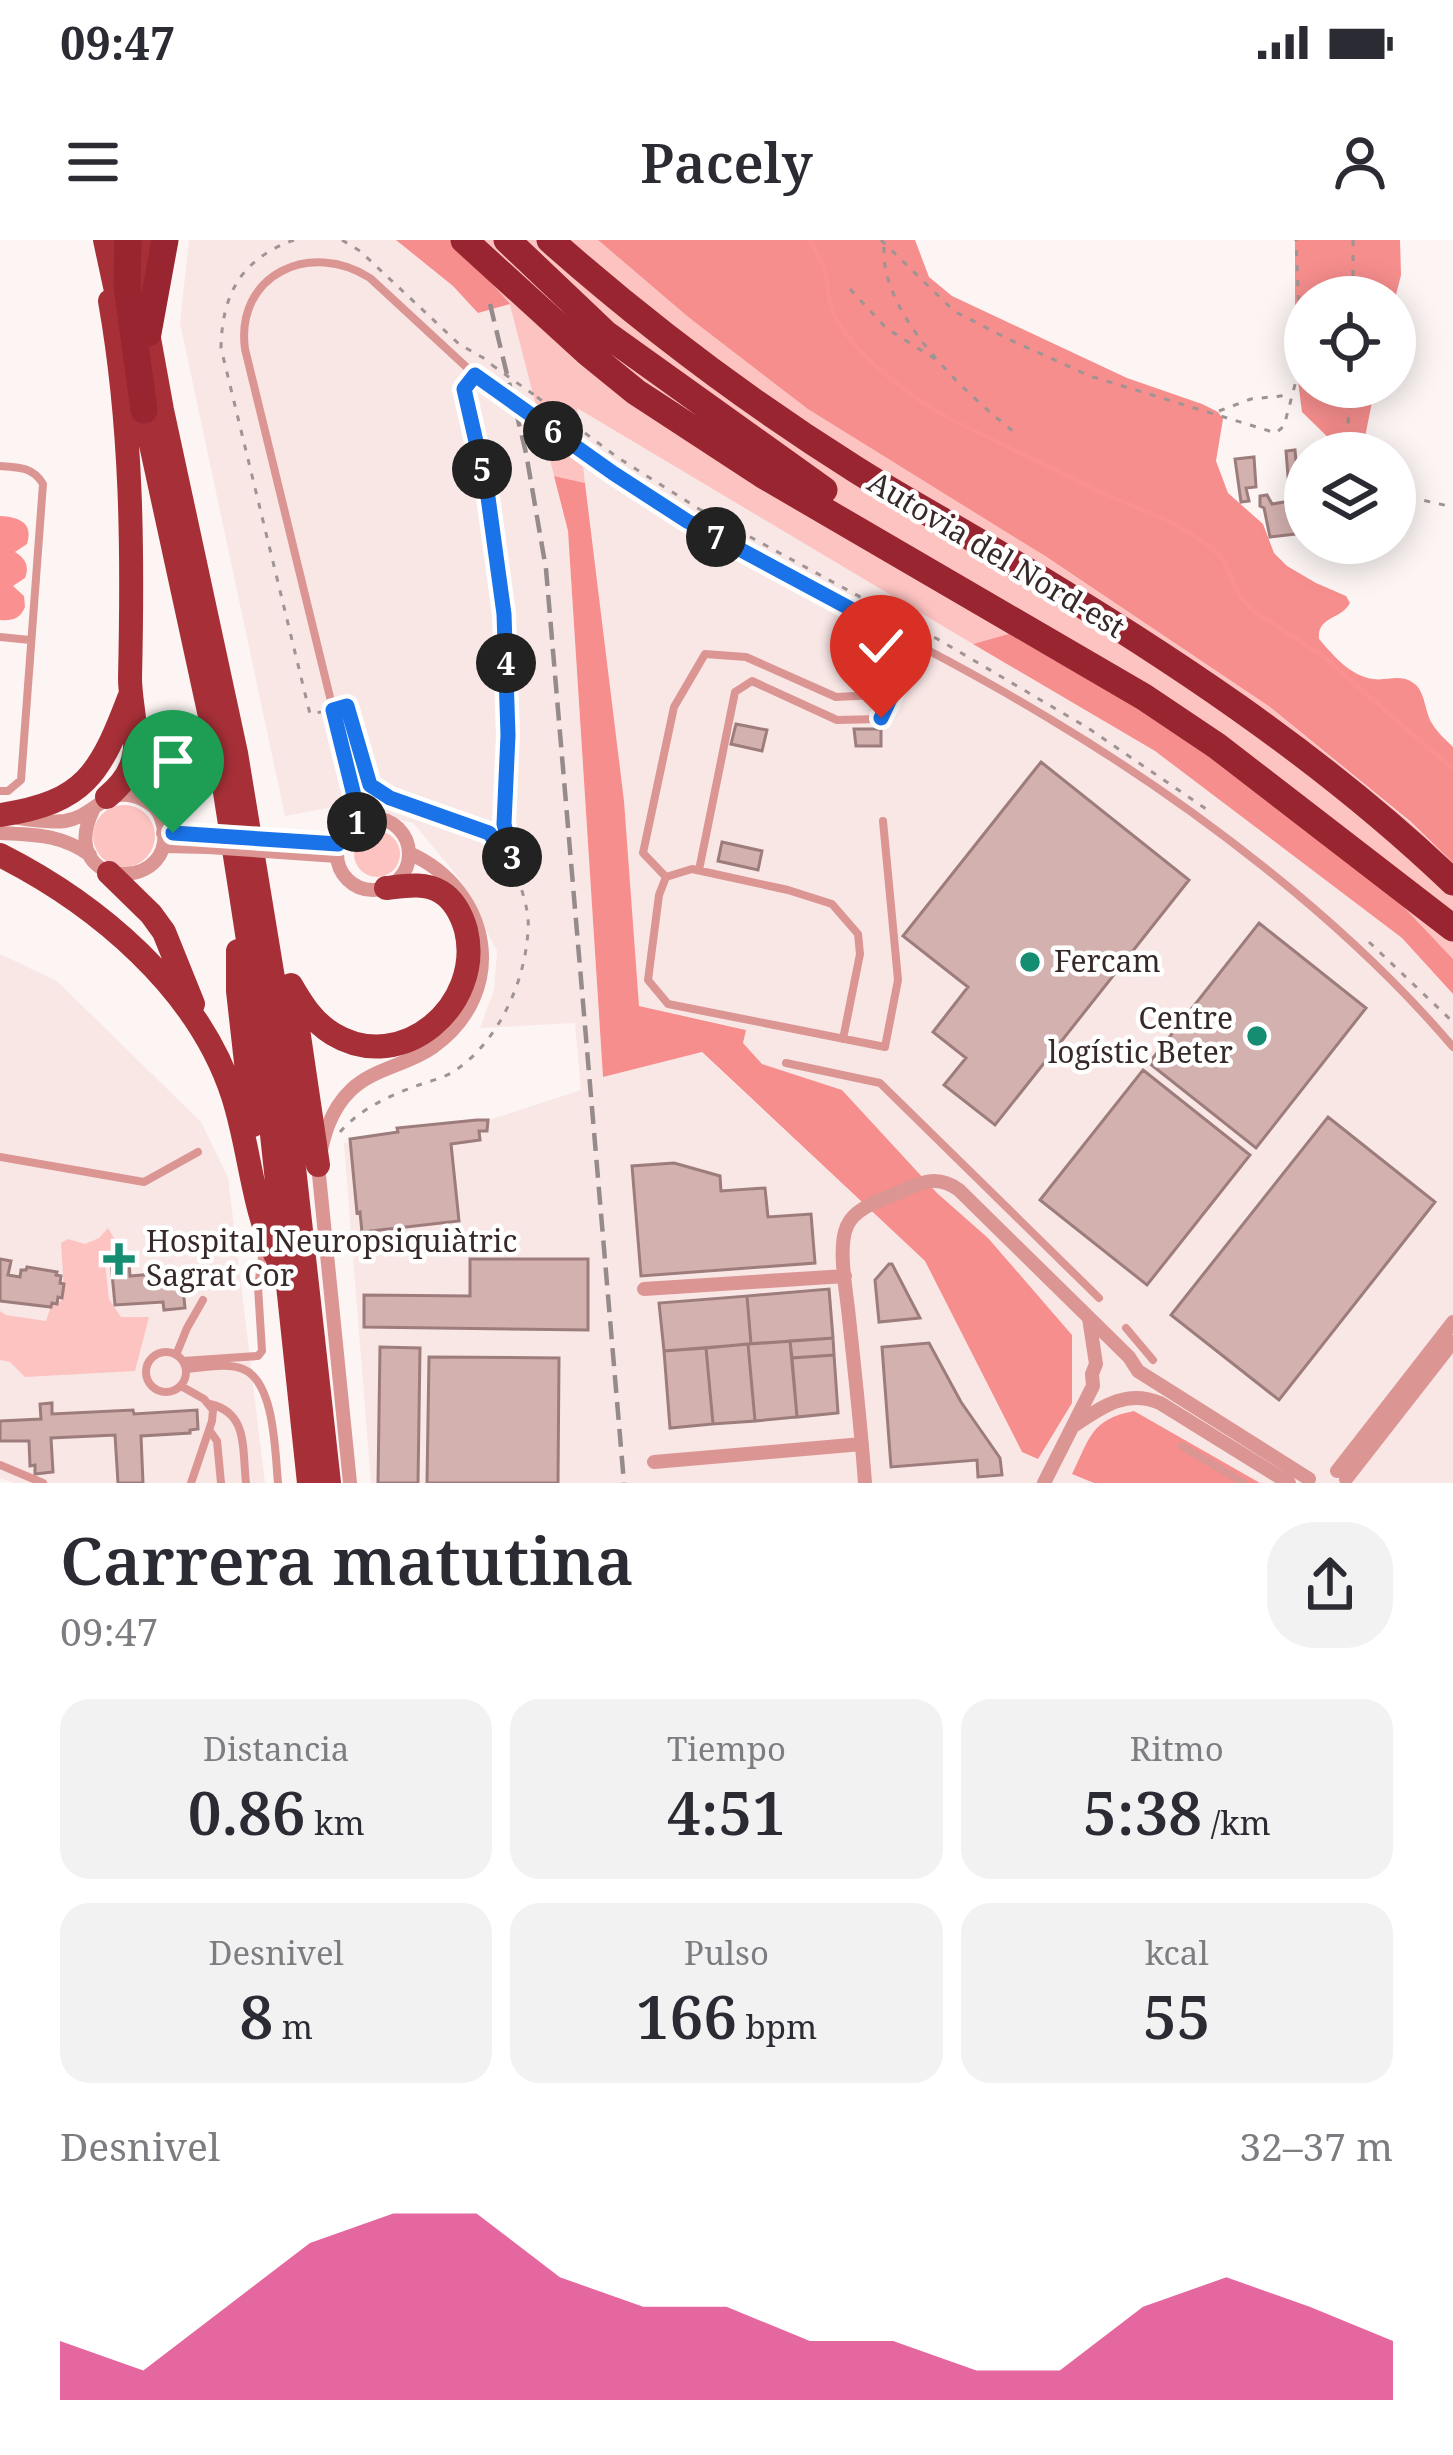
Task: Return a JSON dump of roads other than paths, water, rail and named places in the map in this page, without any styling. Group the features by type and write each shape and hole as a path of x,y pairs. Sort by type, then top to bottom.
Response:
{"highway":[{"path":"101,240 144,410 221,767 259,1012 313,1481"},
{"path":"100,804 124,780 134,754 130,462 101,240"},
{"path":"128,240 127,286 144,410"},
{"path":"145,240 148,333 250,829 273,978 313,1481"},
{"path":"148,333 165,240"},
{"path":"464,240 636,392 764,475 1162,710 1453,926"},
{"path":"476,240 634,381 764,475"},
{"name":"Autovia del Nord-est","path":"507,240 606,334 804,478 1064,632 1227,736 1350,828 1453,926"},
{"name":"Autovia del Nord-est","path":"550,240 649,325 734,388 1168,659 1307,756 1453,882"},
{"path":"573,240 620,285 823,447"},
{"path":"0,815 63,799 85,781 99,765 130,695"},
{"path":"250,829 284,945 318,1165"},
{"path":"0,854 65,893 132,945 186,1008 210,1045"},
{"path":"99,864 164,932 232,1092 265,1236 286,1275"},
{"path":"291,985 322,1027 361,1045 400,1044 447,1013 461,992 468,968 463,919 442,892 427,886 386,887"},
{"path":"240,888 238,991 254,1128 255,1194"}],"street":[{"path":"0,815 67,821 118,794 134,796 149,802 162,819 163,840 155,861 142,872 125,876 68,841 0,833"},
{"path":"99,864 85,832 100,804"},
{"path":"381,819 405,838 406,869 386,887 367,890 343,874 337,850 345,831 360,820 381,819"},
{"path":"163,840 337,850"},
{"path":"350,1483 318,1165 328,1124 354,1087 430,1050 468,1014 483,965 482,943 470,905 441,872 409,853"},
{"path":"865,1483 844,1231 862,1209 920,1183 942,1180 959,1190 1089,1318 1134,1364 1138,1384 1131,1396"},
{"path":"644,1289 845,1276"},
{"path":"1089,1318 1096,1364"},
{"path":"1344,1478 1453,1322"},
{"path":"1344,1478 1453,1342"},
{"path":"1109,1402 1098,1395 1092,1373 1109,1354 1118,1353 1168,1392 1308,1481 1322,1470 1344,1478"},
{"path":"1044,1483 1093,1386"},
{"path":"1076,1425 1109,1402 1145,1396 1289,1483"},
{"path":"654,1462 862,1444"}],"lane":[{"path":"360,820 243,335 250,308 268,277 318,258 344,263 370,278 475,375 687,521 1051,719 1175,800 1299,896 1413,999 1453,1046"},
{"path":"0,466 22,467 44,484 21,780 8,791 0,790"},
{"path":"0,637 30,640"},
{"path":"699,870 735,692 752,681 837,720 881,718 916,644"},
{"path":"666,878 644,853 674,707 705,654 746,657 836,698 876,695 916,644"},
{"path":"666,878 656,912 648,980 668,1004 886,1047 898,980 883,821"},
{"path":"666,878 692,868 832,904 858,934 860,954 843,1039"},
{"path":"786,1064 880,1083 1099,1298"},
{"path":"0,1157 144,1182 198,1152"},
{"path":"182,1361 258,1356 262,1351 258,1287 265,1236"},
{"path":"203,1300 187,1328 182,1361 185,1378 181,1386 164,1392 153,1387 146,1375 151,1358 167,1352 182,1361 233,1366 254,1375 267,1396 278,1483"},
{"path":"1126,1328 1153,1360"},
{"path":"181,1386 232,1412 239,1423 246,1483"},
{"path":"190,1483 209,1430 210,1404"},
{"path":"209,1430 217,1441 221,1483"},
{"path":"1182,1446 1244,1483"},
{"path":"0,1465 43,1483"}],"waterway":[{"path":"809,240 825,270 831,307 842,328 885,374 952,420 1169,521 1207,544 1223,559 1240,597 1253,611 1319,653 1453,769"}],"railway":[{"path":"490,304 526,453 546,569 624,1483"}],"place":[{"name":"Fercam","path":"1030,962"},
{"name":"Centre logístic Beter","path":"1257,1036"},
{"name":"Hospital Neuropsiquiàtric Sagrat Cor","path":"119,1259"}]}
